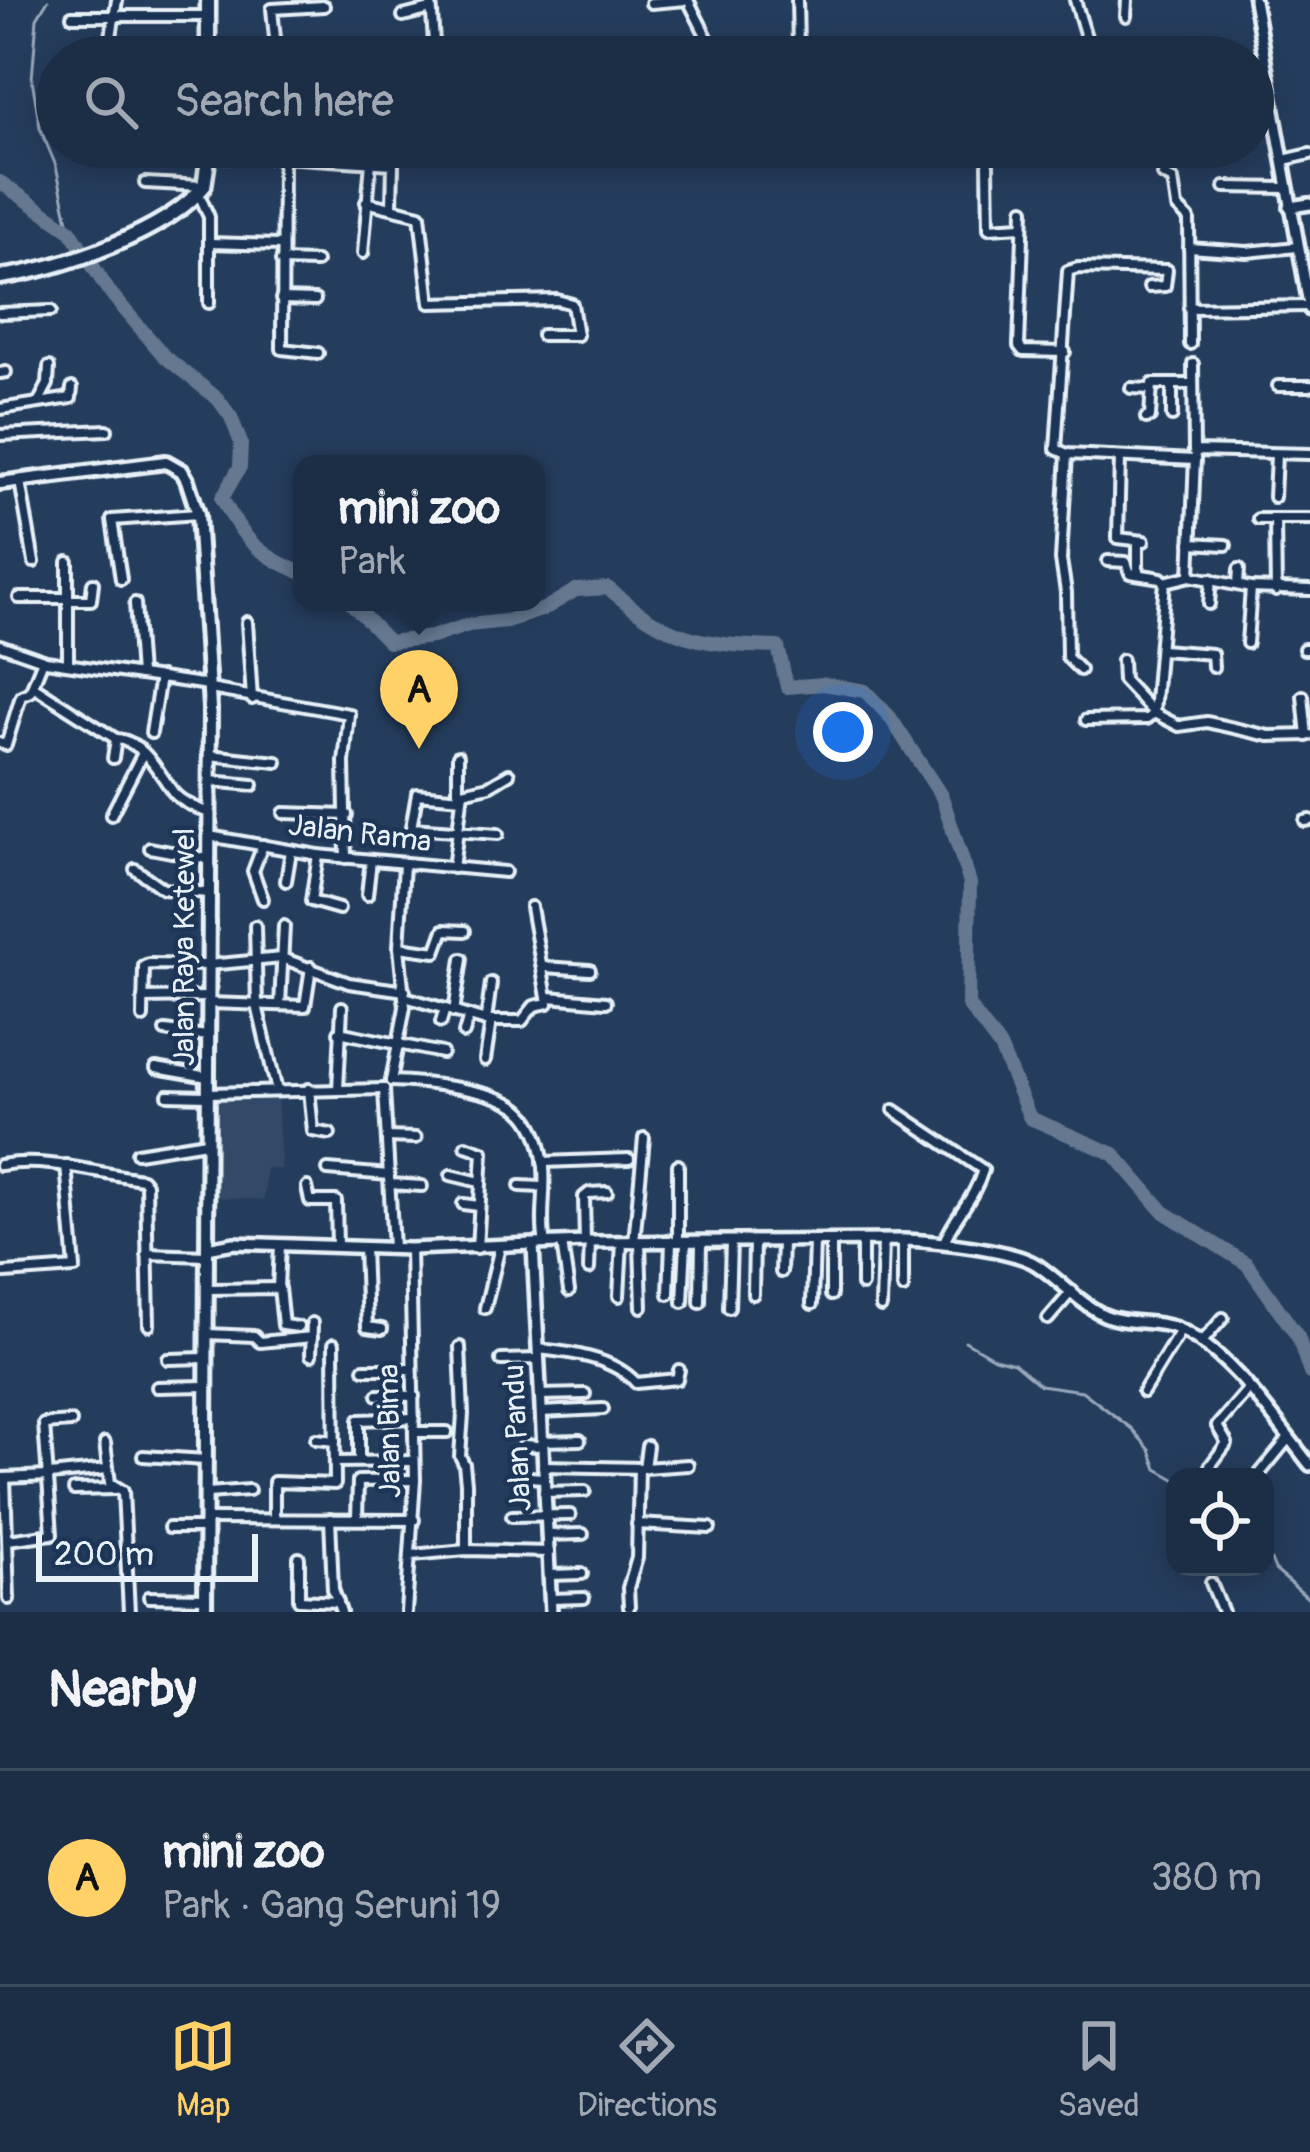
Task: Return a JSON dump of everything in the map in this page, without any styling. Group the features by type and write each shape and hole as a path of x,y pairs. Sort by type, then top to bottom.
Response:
{"highway":[{"path":"207,36 208,0"},
{"path":"0,277 122,242 161,223 202,190 207,168"}],"main road":[{"name":"Jalan Raya Ketewel","path":"0,483 166,462 182,471 198,514 209,687 205,1605"}],"street":[{"path":"114,36 120,18 117,0"},
{"path":"650,3 687,0 706,36"},
{"path":"797,0 798,36"},
{"path":"1076,0 1086,36"},
{"path":"1126,16 1127,0"},
{"path":"1254,0 1261,36"},
{"path":"275,36 272,4 324,5"},
{"path":"403,16 431,4 433,36"},
{"path":"71,16 207,16"},
{"path":"1189,308 1309,302 1274,107"},
{"path":"1284,160 1310,154"},
{"path":"283,168 282,351 318,353"},
{"path":"363,253 374,168"},
{"path":"392,207 395,168"},
{"path":"988,168 988,228 1022,226"},
{"path":"1163,175 1173,180 1177,207 1189,219 1190,344"},
{"path":"145,184 202,190 208,217 209,303"},
{"path":"1225,187 1288,188"},
{"path":"366,202 419,215 428,302 556,300 572,304 577,335 542,335"},
{"path":"1290,207 1310,204"},
{"path":"1024,209 1018,346 1023,351 1065,352"},
{"path":"209,243 281,245"},
{"path":"1189,248 1247,252 1297,248"},
{"path":"281,261 316,262"},
{"path":"1149,287 1165,286 1167,270 1070,269 1056,449 1120,458 1310,454"},
{"path":"281,299 315,300"},
{"path":"0,313 51,311"},
{"path":"1190,576 1193,364"},
{"path":"37,405 48,384 49,367"},
{"path":"1172,384 1172,416"},
{"path":"1131,388 1192,384"},
{"path":"1278,386 1310,386"},
{"path":"0,409 71,398 72,388"},
{"path":"1145,418 1150,417 1150,388"},
{"path":"0,435 107,430"},
{"path":"1067,454 1061,560 1067,657 1080,670"},
{"path":"1274,497 1276,455"},
{"path":"1120,458 1118,538 1141,542 1138,574"},
{"path":"20,481 34,562"},
{"path":"121,579 112,520 198,514"},
{"path":"1258,519 1310,519"},
{"path":"1275,519 1276,591"},
{"path":"1191,543 1226,545"},
{"path":"1086,720 1147,719 1154,712 1165,582 1129,572 1127,562 1108,561"},
{"path":"68,562 68,664"},
{"path":"1238,584 1239,569"},
{"path":"1165,582 1190,576 1276,591 1310,590"},
{"path":"1209,604 1211,579"},
{"path":"19,598 92,600 93,583"},
{"path":"1247,644 1251,588"},
{"path":"135,604 140,675"},
{"path":"248,622 252,699"},
{"path":"0,645 43,660 349,714 344,762 346,858"},
{"path":"1161,650 1212,654 1213,667"},
{"path":"0,743 6,745 20,696 30,692 43,660"},
{"path":"1122,660 1122,678 1154,712 1179,726 1207,722 1269,736 1308,735 1303,696"},
{"path":"151,733 160,677"},
{"path":"33,686 116,739 131,741 166,776 176,794 208,813"},
{"path":"112,758 116,739"},
{"path":"209,754 277,762"},
{"path":"111,814 142,755"},
{"path":"453,868 462,796 458,756"},
{"path":"498,834 414,829 411,824 417,794 462,796 509,774"},
{"path":"209,781 253,785"},
{"path":"284,813 347,815"},
{"name":"Jalan Rama","path":"209,836 318,855 506,872"},
{"path":"263,845 254,871 263,898"},
{"path":"150,848 208,859"},
{"path":"286,881 291,851"},
{"path":"318,855 311,901 339,908"},
{"path":"368,895 371,860"},
{"path":"393,1248 388,1085 405,994 399,947 404,864"},
{"path":"135,869 163,889 208,893"},
{"path":"143,1017 146,964 208,965 282,958 349,983 405,994 489,1021 524,1020 534,1006 548,1003 549,997 531,907"},
{"path":"255,926 257,1005 278,1091"},
{"path":"280,1005 284,926"},
{"path":"399,947 436,952 444,930 465,931"},
{"path":"441,1022 450,1011 462,959"},
{"path":"142,998 305,1005 311,967"},
{"path":"544,967 590,970"},
{"path":"484,1060 490,983"},
{"path":"549,997 605,1002"},
{"path":"338,1089 342,1007"},
{"path":"464,1033 470,1016"},
{"path":"165,1031 208,1036"},
{"path":"339,1032 442,1053"},
{"path":"156,1068 208,1077"},
{"path":"169,1095 388,1085 458,1090 511,1103 532,1125 544,1162 533,1245"},
{"path":"308,1089 314,1133 330,1134"},
{"path":"894,1111 983,1171 971,1202 955,1215 944,1242"},
{"path":"387,1137 416,1138"},
{"path":"642,1307 637,1242 644,1138"},
{"path":"137,1154 206,1142"},
{"path":"466,1146 482,1151 477,1248"},
{"path":"544,1162 628,1159"},
{"path":"0,1165 33,1161 142,1179 146,1184 149,1325"},
{"path":"679,1165 683,1302"},
{"path":"5,1273 75,1268 66,1166"},
{"path":"328,1170 422,1186"},
{"path":"451,1175 480,1182"},
{"path":"520,1186 542,1187"},
{"path":"307,1187 310,1201 336,1200 337,1247"},
{"path":"590,1269 584,1197 607,1192"},
{"path":"463,1204 479,1206"},
{"path":"903,1240 903,1288"},
{"path":"812,1304 814,1241"},
{"path":"831,1241 831,1295"},
{"path":"862,1241 862,1285"},
{"path":"881,1307 884,1241"},
{"path":"147,1254 234,1244 410,1250 588,1242 944,1242 1027,1259 1102,1314 1181,1330 1202,1342 1310,1465"},
{"path":"619,1295 622,1242"},
{"path":"669,1294 679,1242"},
{"path":"700,1302 701,1242"},
{"path":"729,1308 730,1242"},
{"path":"753,1294 754,1242"},
{"path":"781,1272 782,1242"},
{"path":"562,1243 568,1291"},
{"path":"278,1288 280,1245"},
{"name":"Jalan Pandu","path":"533,1245 539,1444 551,1612"},
{"path":"364,1247 367,1327 382,1329"},
{"path":"485,1308 500,1247"},
{"name":"Jalan Bima","path":"406,1612 415,1480 410,1250"},
{"path":"208,1289 278,1288 283,1293 284,1325 298,1327"},
{"path":"1048,1319 1072,1292"},
{"path":"1202,1342 1223,1318"},
{"path":"311,1355 312,1323"},
{"path":"1143,1392 1181,1330"},
{"path":"208,1334 254,1336 260,1342 312,1337"},
{"path":"274,1519 273,1483 334,1486 334,1344"},
{"path":"460,1347 466,1550"},
{"path":"501,1360 572,1353 628,1374 636,1382 676,1379 679,1370"},
{"path":"168,1359 207,1358"},
{"path":"364,1369 412,1369"},
{"path":"157,1387 207,1386"},
{"path":"1210,1466 1227,1442 1217,1426 1248,1390"},
{"path":"539,1395 586,1394"},
{"path":"378,1395 413,1396"},
{"path":"540,1412 602,1409"},
{"path":"359,1460 360,1420 414,1418"},
{"path":"8,1540 52,1533 45,1423 71,1422"},
{"path":"415,1432 447,1432"},
{"path":"1264,1468 1289,1438"},
{"path":"316,1439 335,1441"},
{"path":"524,1445 580,1440"},
{"path":"106,1443 110,1483 123,1489"},
{"path":"629,1607 647,1446"},
{"path":"143,1456 208,1460"},
{"path":"335,1462 414,1461"},
{"path":"516,1476 688,1465"},
{"path":"9,1598 3,1478 107,1469"},
{"path":"357,1520 358,1481 415,1480"},
{"path":"74,1490 123,1489"},
{"path":"123,1489 129,1612"},
{"path":"207,1493 249,1490"},
{"path":"544,1492 585,1491"},
{"path":"512,1516 570,1515"},
{"path":"169,1528 274,1519 414,1520"},
{"path":"299,1558 299,1600 340,1607 333,1588 330,1520"},
{"path":"637,1524 710,1528"},
{"path":"547,1535 583,1534"},
{"path":"412,1555 466,1550 549,1552"},
{"path":"550,1575 582,1574"},
{"path":"1211,1583 1222,1612"},
{"path":"149,1597 205,1605"},
{"path":"550,1599 584,1598"}],"shaded area":[{"path":"277,1094 281,1169 266,1168 264,1200 212,1197 214,1096"}],"waterway":[{"path":"36,104 32,79 37,18 48,0"},
{"path":"56,168 70,230"},
{"path":"0,182 70,230 108,290 164,356 218,399 241,443 240,467 222,498 254,544 293,569"},
{"path":"545,608 576,590 608,588 649,619 686,636 778,647 787,687 824,684 865,691 890,717 942,797 970,883 968,1005 1000,1047 1030,1118 1114,1154 1164,1212 1247,1264 1298,1337 1310,1373"},
{"path":"359,611 389,642 432,637 538,611"},
{"path":"965,1341 994,1358 1014,1363 1040,1385 1082,1391 1132,1429 1150,1450 1157,1469 1166,1474"},
{"path":"1274,1568 1310,1600"}],"place":[{"name":"mini zoo","path":"419,749"}]}
